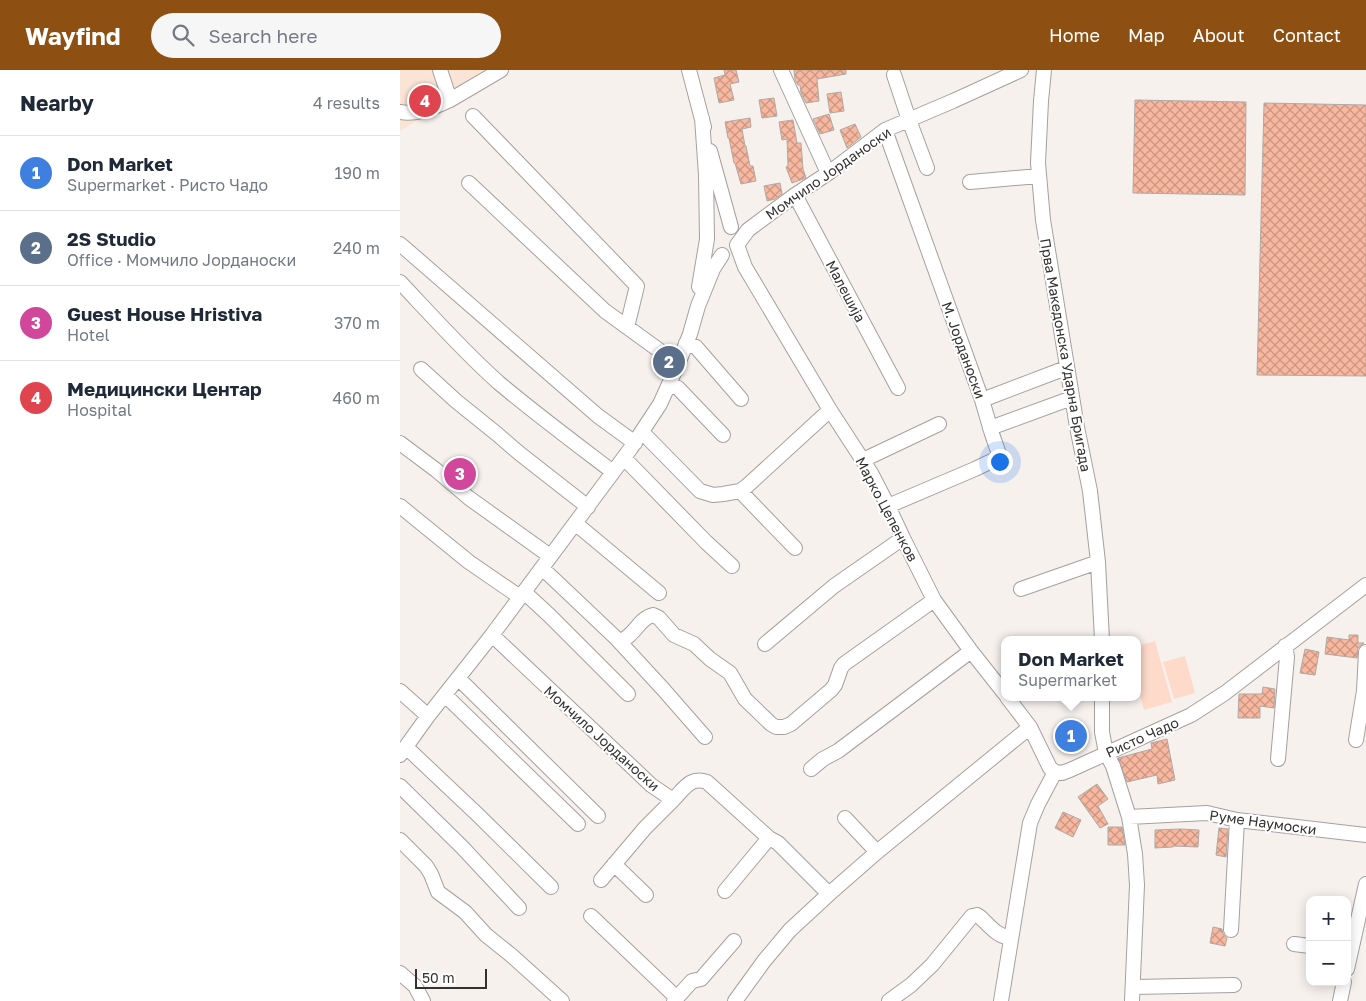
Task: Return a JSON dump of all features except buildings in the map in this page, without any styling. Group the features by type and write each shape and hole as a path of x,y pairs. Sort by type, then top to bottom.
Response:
{"street":[{"path":"440,70 450,100"},
{"path":"400,112 408,113 434,107 450,100 501,70"},
{"path":"690,70 733,241"},
{"path":"782,70 828,173"},
{"name":"Момчило Јорданоски","path":"733,241 885,130 953,101 995,75 1021,70"},
{"name":"Прва Македонска Ударна Бригада","path":"1044,70 1038,163 1042,220 1066,368 1090,490 1098,562 1102,636"},
{"path":"894,75 927,168"},
{"path":"473,116 638,286 627,327"},
{"path":"698,306 707,239 706,175 702,118"},
{"name":"М. Јорданоски","path":"885,130 982,400 1000,457 888,506"},
{"path":"970,182 1039,176"},
{"path":"470,183 605,311 678,364"},
{"name":"Малешија","path":"795,195 898,388"},
{"path":"726,225 733,241 713,252 707,239 716,226 726,225"},
{"path":"551,887 478,815 403,751 588,507 660,404 678,364 712,269 733,241"},
{"name":"Марко Цепенков","path":"733,241 736,259 745,267 830,410 863,460 934,600 1001,689"},
{"path":"400,244 598,416 638,437 700,491 713,495 740,491 830,410"},
{"path":"400,282 498,381 613,472"},
{"path":"686,343 696,346 741,398"},
{"path":"982,400 1066,368"},
{"path":"420,369 519,453 588,507"},
{"path":"669,384 678,388 723,435"},
{"path":"990,428 1072,398"},
{"path":"863,460 939,424"},
{"path":"400,443 505,525 550,556"},
{"path":"624,458 732,566"},
{"path":"740,491 795,548"},
{"path":"400,506 469,562 522,594 550,615 628,694"},
{"path":"576,523 658,593"},
{"path":"765,644 834,586 902,538"},
{"path":"1021,589 1098,562"},
{"path":"542,568 617,639 664,689 705,737"},
{"name":"Ристо Чадо","path":"1055,772 1062,773 1070,770 1191,715 1225,693 1365,587"},
{"path":"617,639 624,640 647,616 656,616 674,635 694,644 710,659 730,673 746,699 771,724 776,727 784,727 797,720 836,685 844,664 934,600"},
{"name":"Момчило Јорданоски","path":"492,635 651,785 673,800 694,780 707,782 769,838 778,843 829,894"},
{"path":"1278,759 1287,657 1285,646"},
{"path":"811,769 823,759 838,751 971,650"},
{"path":"1356,740 1364,691 1366,652"},
{"path":"458,678 598,816"},
{"path":"400,690 428,716"},
{"path":"445,695 578,824"},
{"path":"1002,1001 1030,823 1055,772 1050,768 1030,727 1010,701"},
{"path":"1102,701 1102,732 1106,753 1113,766 1129,817 1135,854 1137,885 1132,1001"},
{"path":"735,1001 764,961 790,930 878,852 1030,727"},
{"path":"400,786 462,847 519,908"},
{"path":"600,880 673,800"},
{"name":"Руме Наумоски","path":"1129,817 1207,813 1237,820 1366,836"},
{"path":"846,818 878,852"},
{"path":"1231,930 1237,820"},
{"path":"725,891 769,838"},
{"path":"400,840 432,874 438,892 461,909 486,935 562,1001"},
{"path":"614,864 646,895"},
{"path":"1351,944 1365,892"},
{"path":"591,916 676,999 692,981 700,979 734,941"},
{"path":"889,1001 911,985 932,965 972,916 980,917 1003,937 1011,938"},
{"path":"1294,944 1306,946"},
{"path":"400,973 415,986 423,1001"},
{"path":"1133,987 1234,985"},
{"path":"1340,1001 1343,986"}],"shaded area":[{"path":"400,70 501,70 400,131"},
{"path":"1155,641 1172,702 1144,710 1141,699 1141,645"},
{"path":"1185,656 1195,693 1174,699 1163,662"}],"place":[{"name":"Медицински Центар","path":"425,101"},
{"name":"2S Studio","path":"669,362"},
{"name":"Guest House Hristiva","path":"460,474"},
{"name":"Don Market","path":"1071,736"}]}
